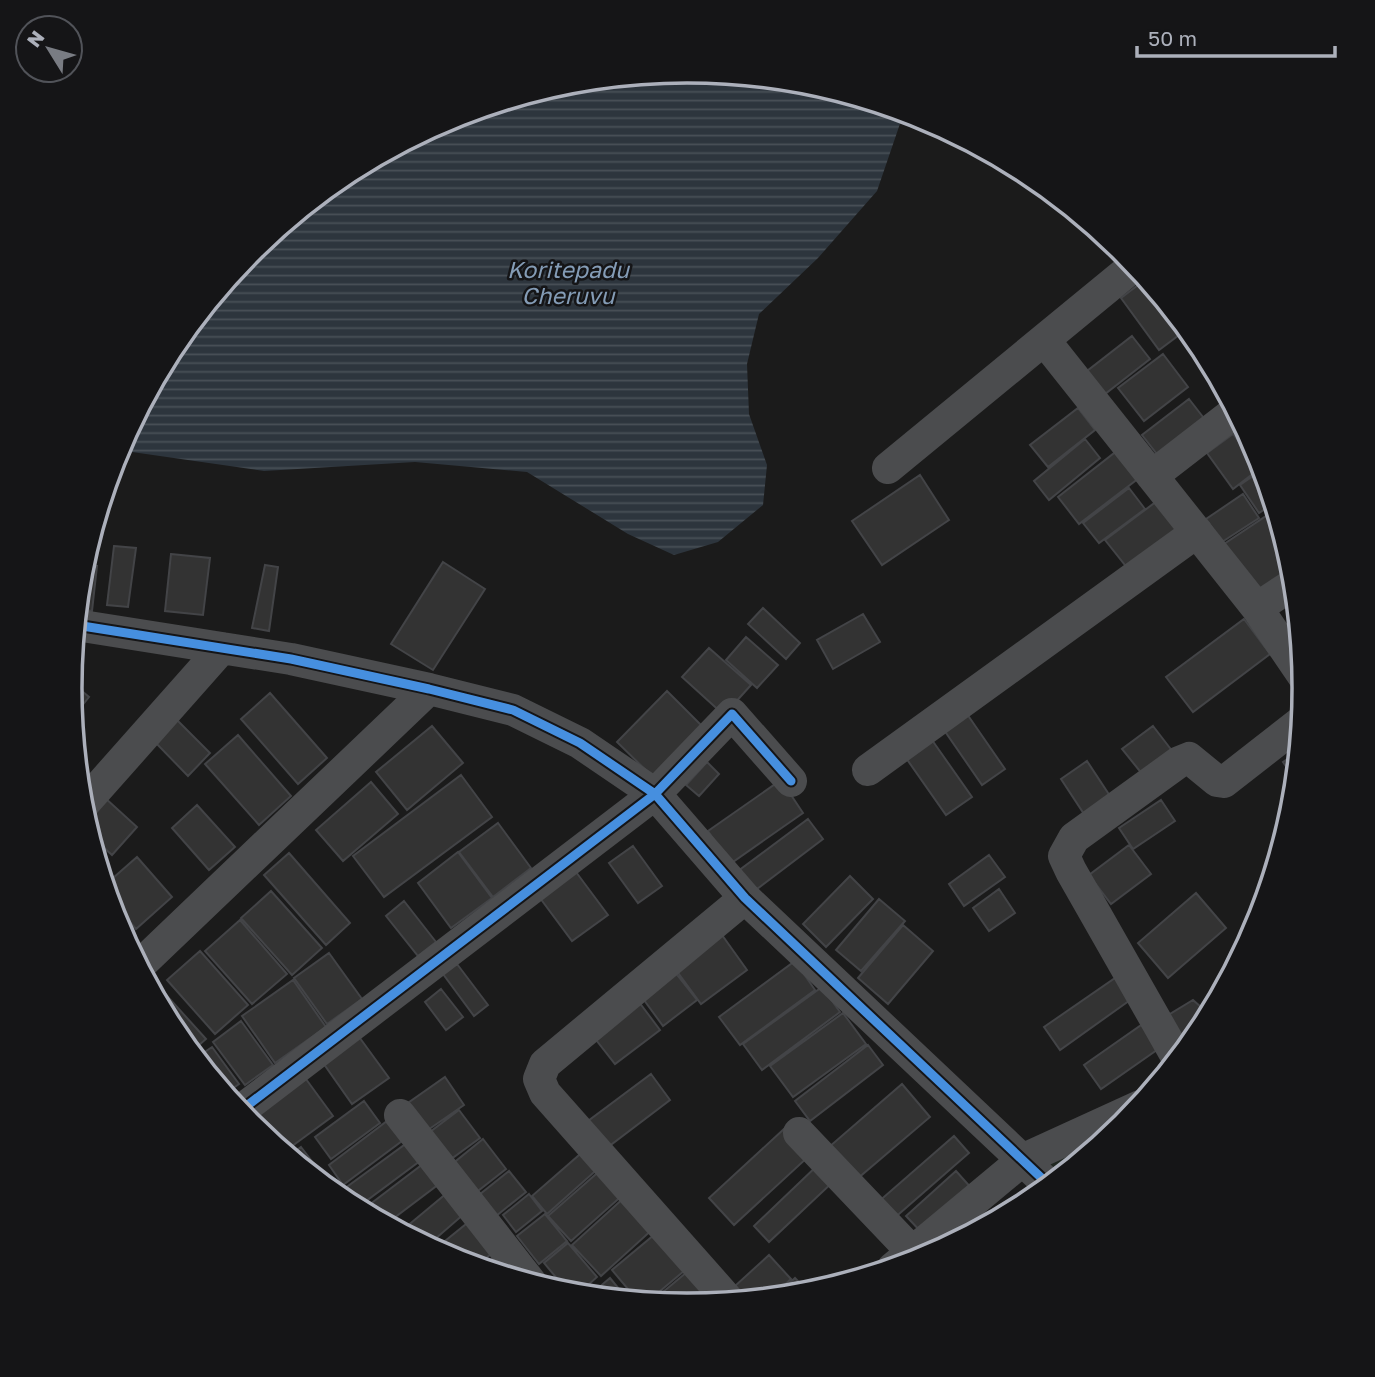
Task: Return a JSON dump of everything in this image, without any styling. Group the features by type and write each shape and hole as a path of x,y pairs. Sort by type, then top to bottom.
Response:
{"street":[{"path":"888,468 1126,272"},
{"path":"1045,341 1257,608 1291,659"},
{"path":"1152,476 1228,417"},
{"path":"868,770 1197,532"},
{"path":"1257,608 1285,590"},
{"path":"86,627 222,648 429,689 513,710 580,743 655,794 745,898 1043,1179"},
{"path":"92,795 222,648"},
{"path":"146,959 429,689"},
{"path":"249,1105 655,794 732,714 791,780"},
{"path":"1173,1050 1070,871 1064,856 1067,847 1074,838 1180,762 1189,758 1217,780 1224,782 1291,730"},
{"path":"721,1292 545,1093 539,1079 545,1065 745,898"},
{"path":"400,1115 521,1270"},
{"path":"927,1244 1024,1159 1112,1119"},
{"path":"799,1133 904,1254"}],"green space":[{"path":"1097,1134 1043,1179 1024,1159"}],"water":[{"name":"Koritepadu Cheruvu","path":"688,83 767,88 844,104 901,122 877,191 818,258 759,314 747,364 749,414 767,465 763,505 718,542 674,555 628,534 527,472 415,462 264,471 130,452 163,386 184,352 232,289 288,233 351,185 385,164 456,129 493,115 608,88"}],"building":[{"path":"1139,285 1179,335 1159,350 1121,298"},
{"path":"1132,336 1150,359 1105,394 1087,371"},
{"path":"1163,354 1188,387 1144,421 1118,388"},
{"path":"1189,399 1210,426 1164,463 1142,435"},
{"path":"1078,408 1095,430 1048,467 1030,445"},
{"path":"1233,434 1242,446 1253,473 1233,489 1207,453"},
{"path":"1085,439 1100,458 1049,500 1034,481"},
{"path":"1118,450 1139,478 1079,524 1058,497"},
{"path":"920,475 949,520 882,565 852,521"},
{"path":"1254,475 1265,509 1259,513 1240,485"},
{"path":"1129,488 1145,509 1099,543 1083,523"},
{"path":"1243,494 1259,518 1222,542 1206,519"},
{"path":"1161,498 1184,527 1129,570 1105,540"},
{"path":"1267,515 1282,578 1260,598 1224,544"},
{"path":"114,546 136,548 128,607 107,605"},
{"path":"171,554 210,558 203,615 165,611"},
{"path":"443,562 485,589 433,670 391,644"},
{"path":"265,565 278,567 269,631 252,628"},
{"path":"97,566 92,611 87,609"},
{"path":"763,608 800,643 786,659 748,624"},
{"path":"863,614 880,642 833,669 817,640"},
{"path":"1244,619 1270,654 1193,712 1166,677"},
{"path":"746,637 778,665 757,688 726,660"},
{"path":"709,648 751,685 724,715 682,677"},
{"path":"82,691 89,697 83,705"},
{"path":"667,691 707,731 658,782 617,742"},
{"path":"270,693 327,758 298,784 241,719"},
{"path":"967,714 1005,769 982,785 944,730"},
{"path":"175,718 210,753 188,776 153,740"},
{"path":"432,726 463,763 407,810 376,772"},
{"path":"1153,726 1173,752 1143,775 1122,749"},
{"path":"238,735 291,796 259,825 205,764"},
{"path":"932,740 972,797 946,815 906,758"},
{"path":"1087,761 1112,799 1086,817 1061,779"},
{"path":"707,762 719,774 699,796 686,785"},
{"path":"461,775 492,817 384,897 353,856"},
{"path":"781,780 803,813 730,864 708,831"},
{"path":"371,782 398,814 343,861 316,830"},
{"path":"104,797 137,827 112,855 104,847 94,808"},
{"path":"1161,800 1175,821 1133,849 1119,828"},
{"path":"197,805 235,847 209,870 172,828"},
{"path":"808,819 823,839 749,895 734,874"},
{"path":"498,823 531,868 493,897 459,852"},
{"path":"1129,845 1151,874 1111,904 1089,875"},
{"path":"633,846 662,886 638,903 609,863"},
{"path":"458,852 492,898 451,928 418,883"},
{"path":"289,853 350,923 326,945 264,875"},
{"path":"989,855 1005,877 964,906 949,884"},
{"path":"137,857 172,897 136,929 128,920 113,878"},
{"path":"576,872 608,915 572,941 540,898"},
{"path":"850,876 873,899 826,947 803,924"},
{"path":"999,889 1015,913 989,931 973,908"},
{"path":"271,891 322,948 292,975 241,918"},
{"path":"1196,893 1226,928 1168,978 1138,943"},
{"path":"879,899 905,921 861,971 836,950"},
{"path":"404,901 436,942 418,956 386,916"},
{"path":"240,920 287,974 252,1004 205,951"},
{"path":"903,925 933,951 888,1004 858,978"},
{"path":"722,935 747,970 701,1004 676,970"},
{"path":"200,951 248,1005 215,1034 167,980"},
{"path":"329,953 362,999 327,1024 294,978"},
{"path":"795,961 815,990 740,1045 719,1017"},
{"path":"457,964 488,1005 474,1016 443,974"},
{"path":"674,971 697,1000 663,1026 641,996"},
{"path":"1118,976 1133,998 1060,1050 1044,1027"},
{"path":"293,980 326,1027 275,1063 242,1016"},
{"path":"822,987 840,1012 762,1070 743,1044"},
{"path":"441,989 463,1017 446,1030 425,1002"},
{"path":"164,992 206,1039 199,1045"},
{"path":"1193,1000 1202,1008 1175,1047 1160,1020"},
{"path":"639,1002 660,1030 615,1064 593,1036"},
{"path":"843,1013 866,1044 793,1097 770,1066"},
{"path":"241,1021 273,1065 245,1085 213,1042"},
{"path":"1147,1021 1164,1045 1101,1089 1084,1065"},
{"path":"357,1034 389,1078 352,1104 321,1060"},
{"path":"868,1045 883,1065 810,1121 795,1101"},
{"path":"212,1047 239,1084 233,1089 204,1053"},
{"path":"651,1074 670,1100 608,1147 588,1121"},
{"path":"303,1075 333,1116 291,1147 256,1112"},
{"path":"445,1077 464,1105 425,1132 405,1105"},
{"path":"902,1084 930,1117 857,1179 829,1147"},
{"path":"364,1101 380,1123 331,1159 315,1137"},
{"path":"459,1110 480,1138 447,1162 426,1135"},
{"path":"391,1118 406,1138 343,1185 329,1165"},
{"path":"784,1129 809,1156 734,1225 709,1198"},
{"path":"954,1136 969,1153 892,1220 877,1203"},
{"path":"483,1139 506,1169 474,1194 451,1165"},
{"path":"411,1140 424,1158 366,1201 345,1188"},
{"path":"301,1147 316,1167 296,1151"},
{"path":"586,1149 601,1166 547,1214 532,1196"},
{"path":"820,1163 835,1180 769,1242 754,1226"},
{"path":"423,1164 439,1184 394,1218 370,1204"},
{"path":"603,1168 625,1193 571,1241 548,1216"},
{"path":"509,1171 526,1192 496,1216 479,1195"},
{"path":"956,1171 973,1190 924,1235 906,1216"},
{"path":"447,1193 464,1214 436,1238 408,1225"},
{"path":"529,1194 542,1211 516,1232 503,1215"},
{"path":"626,1196 654,1228 601,1276 572,1245"},
{"path":"545,1214 567,1241 539,1264 517,1236"},
{"path":"471,1220 496,1250 485,1259 444,1242"},
{"path":"660,1230 690,1266 658,1293 629,1291 612,1270"},
{"path":"568,1243 597,1277 588,1285 558,1279 544,1263"},
{"path":"497,1255 503,1265 493,1262 490,1261"},
{"path":"769,1255 791,1279 783,1286 767,1289 740,1291 735,1286"},
{"path":"693,1267 706,1293 688,1294 662,1293"},
{"path":"610,1278 620,1290 608,1289 599,1287"},
{"path":"795,1278 800,1283 787,1285"}],"cycle path":[{"path":"86,627 291,659 429,689 513,710 580,743 655,794 745,898 1042,1179"},
{"path":"249,1105 655,794 732,714 791,781"}]}
